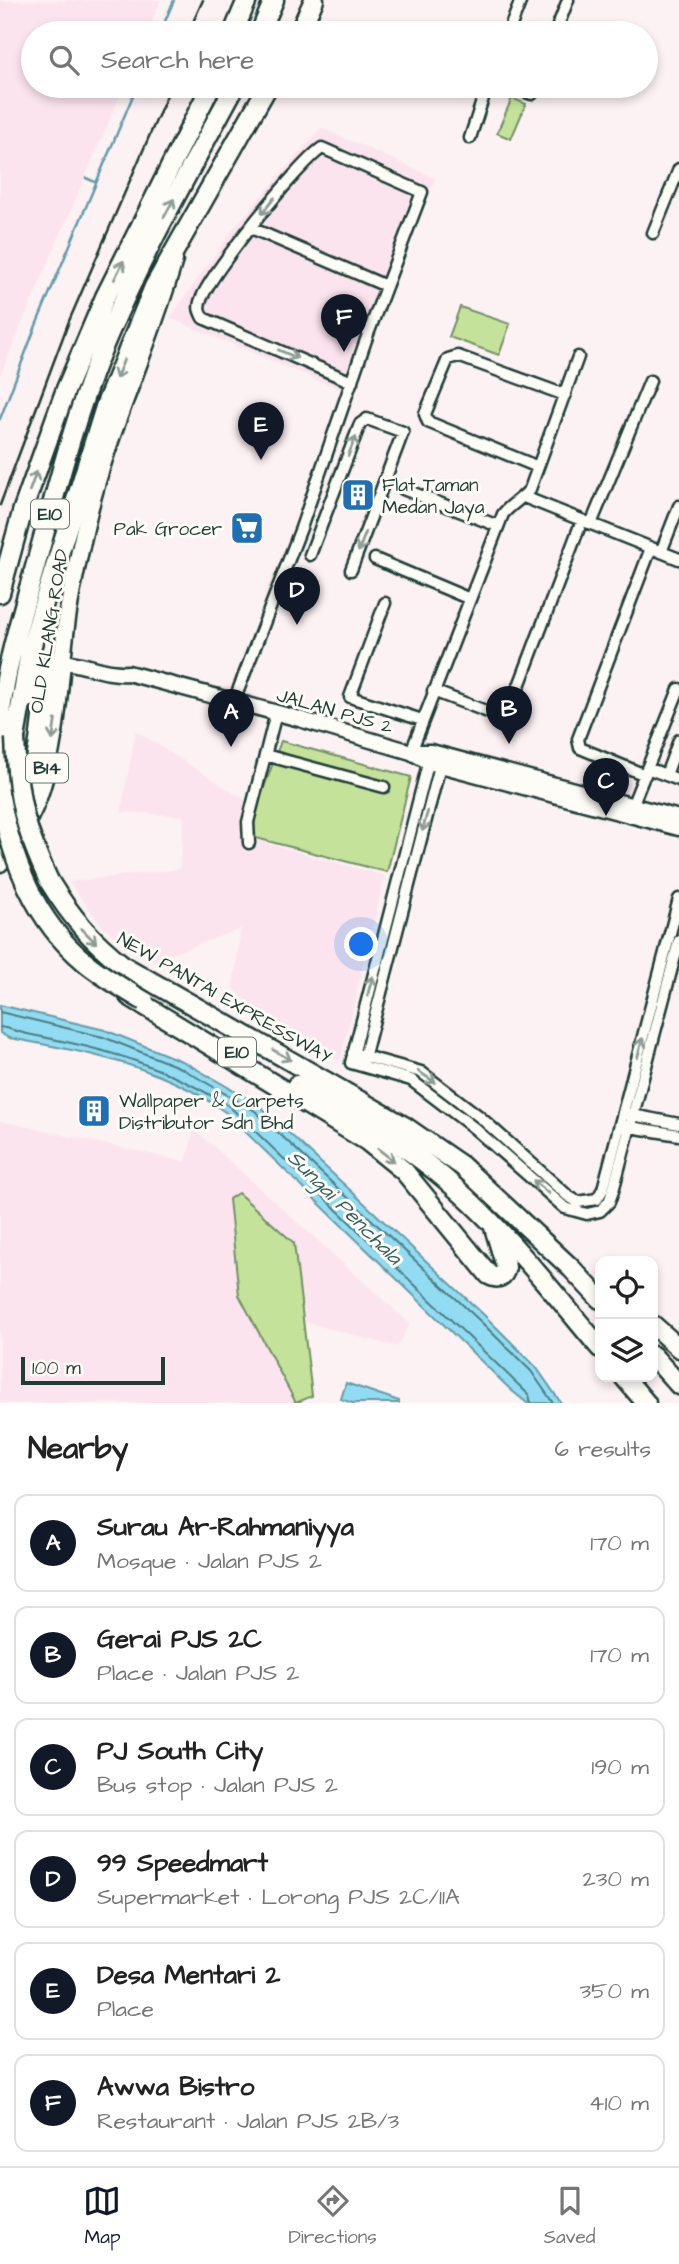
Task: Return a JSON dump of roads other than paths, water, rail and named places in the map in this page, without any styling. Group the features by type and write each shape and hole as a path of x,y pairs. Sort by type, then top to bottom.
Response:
{"highway":[{"path":"238,21 247,0"},
{"path":"265,21 274,0"},
{"path":"304,21 314,0"},
{"path":"0,593 23,509 61,401 106,297 205,98"},
{"name":"E10","path":"0,726 11,660 26,600 71,439 100,353 143,256 229,98"},
{"name":"NEW PANTAI EXPRESSWAY","path":"261,98 154,288 106,404 30,652 15,738 21,810 30,839 49,881 78,925 100,947 124,966 404,1126 462,1166 595,1294"},
{"path":"0,766 22,658 61,497 92,397 129,311 144,284 179,240"},
{"path":"0,676 19,592 58,450 106,297"},
{"path":"0,789 15,762 21,744 34,682 45,666 60,660"},
{"name":"E10","path":"0,797 15,861 24,882 58,935 84,961 144,1001 399,1144 448,1182 493,1224 595,1343"},
{"path":"21,834 22,877 28,896 61,941 84,964 112,985 391,1158 489,1275 500,1278 506,1267 493,1224"},
{"path":"571,1268 595,1280"},
{"path":"658,1329 679,1348"},
{"path":"658,1362 679,1385"},
{"path":"628,1382 646,1403"}],"main road":[{"name":"OLD KLANG ROAD","path":"0,863 21,834 41,791 51,750 66,624 89,510 115,425 162,303 179,240"},
{"name":"OLD KLANG ROAD","path":"0,838 15,816 28,785 49,680 60,660"},
{"name":"JALAN PJS 2","path":"60,660 115,674 128,673 234,701 679,828"},
{"name":"JALAN PJS 2","path":"436,758 679,818"}],"street":[{"path":"513,21 521,0"},
{"path":"560,21 568,0"},
{"path":"470,138 483,98"},
{"path":"234,701 301,528 422,192 323,148 313,154 283,187 251,228 201,300 199,308 203,318 352,382"},
{"path":"653,233 675,193 679,169"},
{"path":"251,228 386,286"},
{"path":"538,467 428,422 425,414 447,359 458,356 565,396"},
{"path":"411,751 498,526 511,504 524,497 530,489 578,357"},
{"path":"433,691 496,715 511,707 586,522 650,381"},
{"path":"310,555 360,425 367,419 403,432 351,570"},
{"path":"403,488 498,526"},
{"path":"524,497 679,559"},
{"path":"679,506 656,550 611,653 578,739 580,748 679,780"},
{"path":"375,559 470,599"},
{"path":"385,603 350,697 422,720"},
{"path":"632,806 678,695"},
{"path":"249,843 248,822 276,713"},
{"path":"666,775 679,740"},
{"path":"265,755 384,787"},
{"path":"363,1061 436,758"},
{"path":"436,758 351,1063 363,1061 411,1080 474,1128 565,1208 587,1214 600,1211 609,1202 625,1126 663,981 679,899"},
{"path":"663,981 679,941"},
{"path":"628,1115 679,1124"},
{"path":"625,1126 679,1135"}],"water":[{"name":"Sungai Penchala","path":"0,1005 105,1030 184,1062 259,1105 484,1315 536,1367 561,1403 527,1403 511,1390 225,1112 193,1091 145,1070 78,1051 9,1038 0,1033"},
{"path":"346,1383 399,1403 352,1403 341,1399"}],"waterway":[{"path":"165,21 174,0"},
{"path":"0,419 37,323 132,98"},
{"path":"86,178 95,182"}],"railway":[{"path":"193,21 203,0"},
{"path":"0,505 69,321 166,98"}],"place":[{"name":"Awwa Bistro","path":"344,352"},
{"name":"Desa Mentari 2","path":"261,460"},
{"name":"Flat Taman Medan Jaya","path":"358,495"},
{"name":"Pak Grocer","path":"247,528"},
{"name":"99 Speedmart","path":"297,625"},
{"name":"Gerai PJS 2C","path":"509,744"},
{"name":"Surau Ar-Rahmaniyya","path":"231,747"},
{"name":"PJ South City","path":"606,816"},
{"name":"Wallpaper & Carpets Distributor Sdn Bhd","path":"94,1111"}]}
